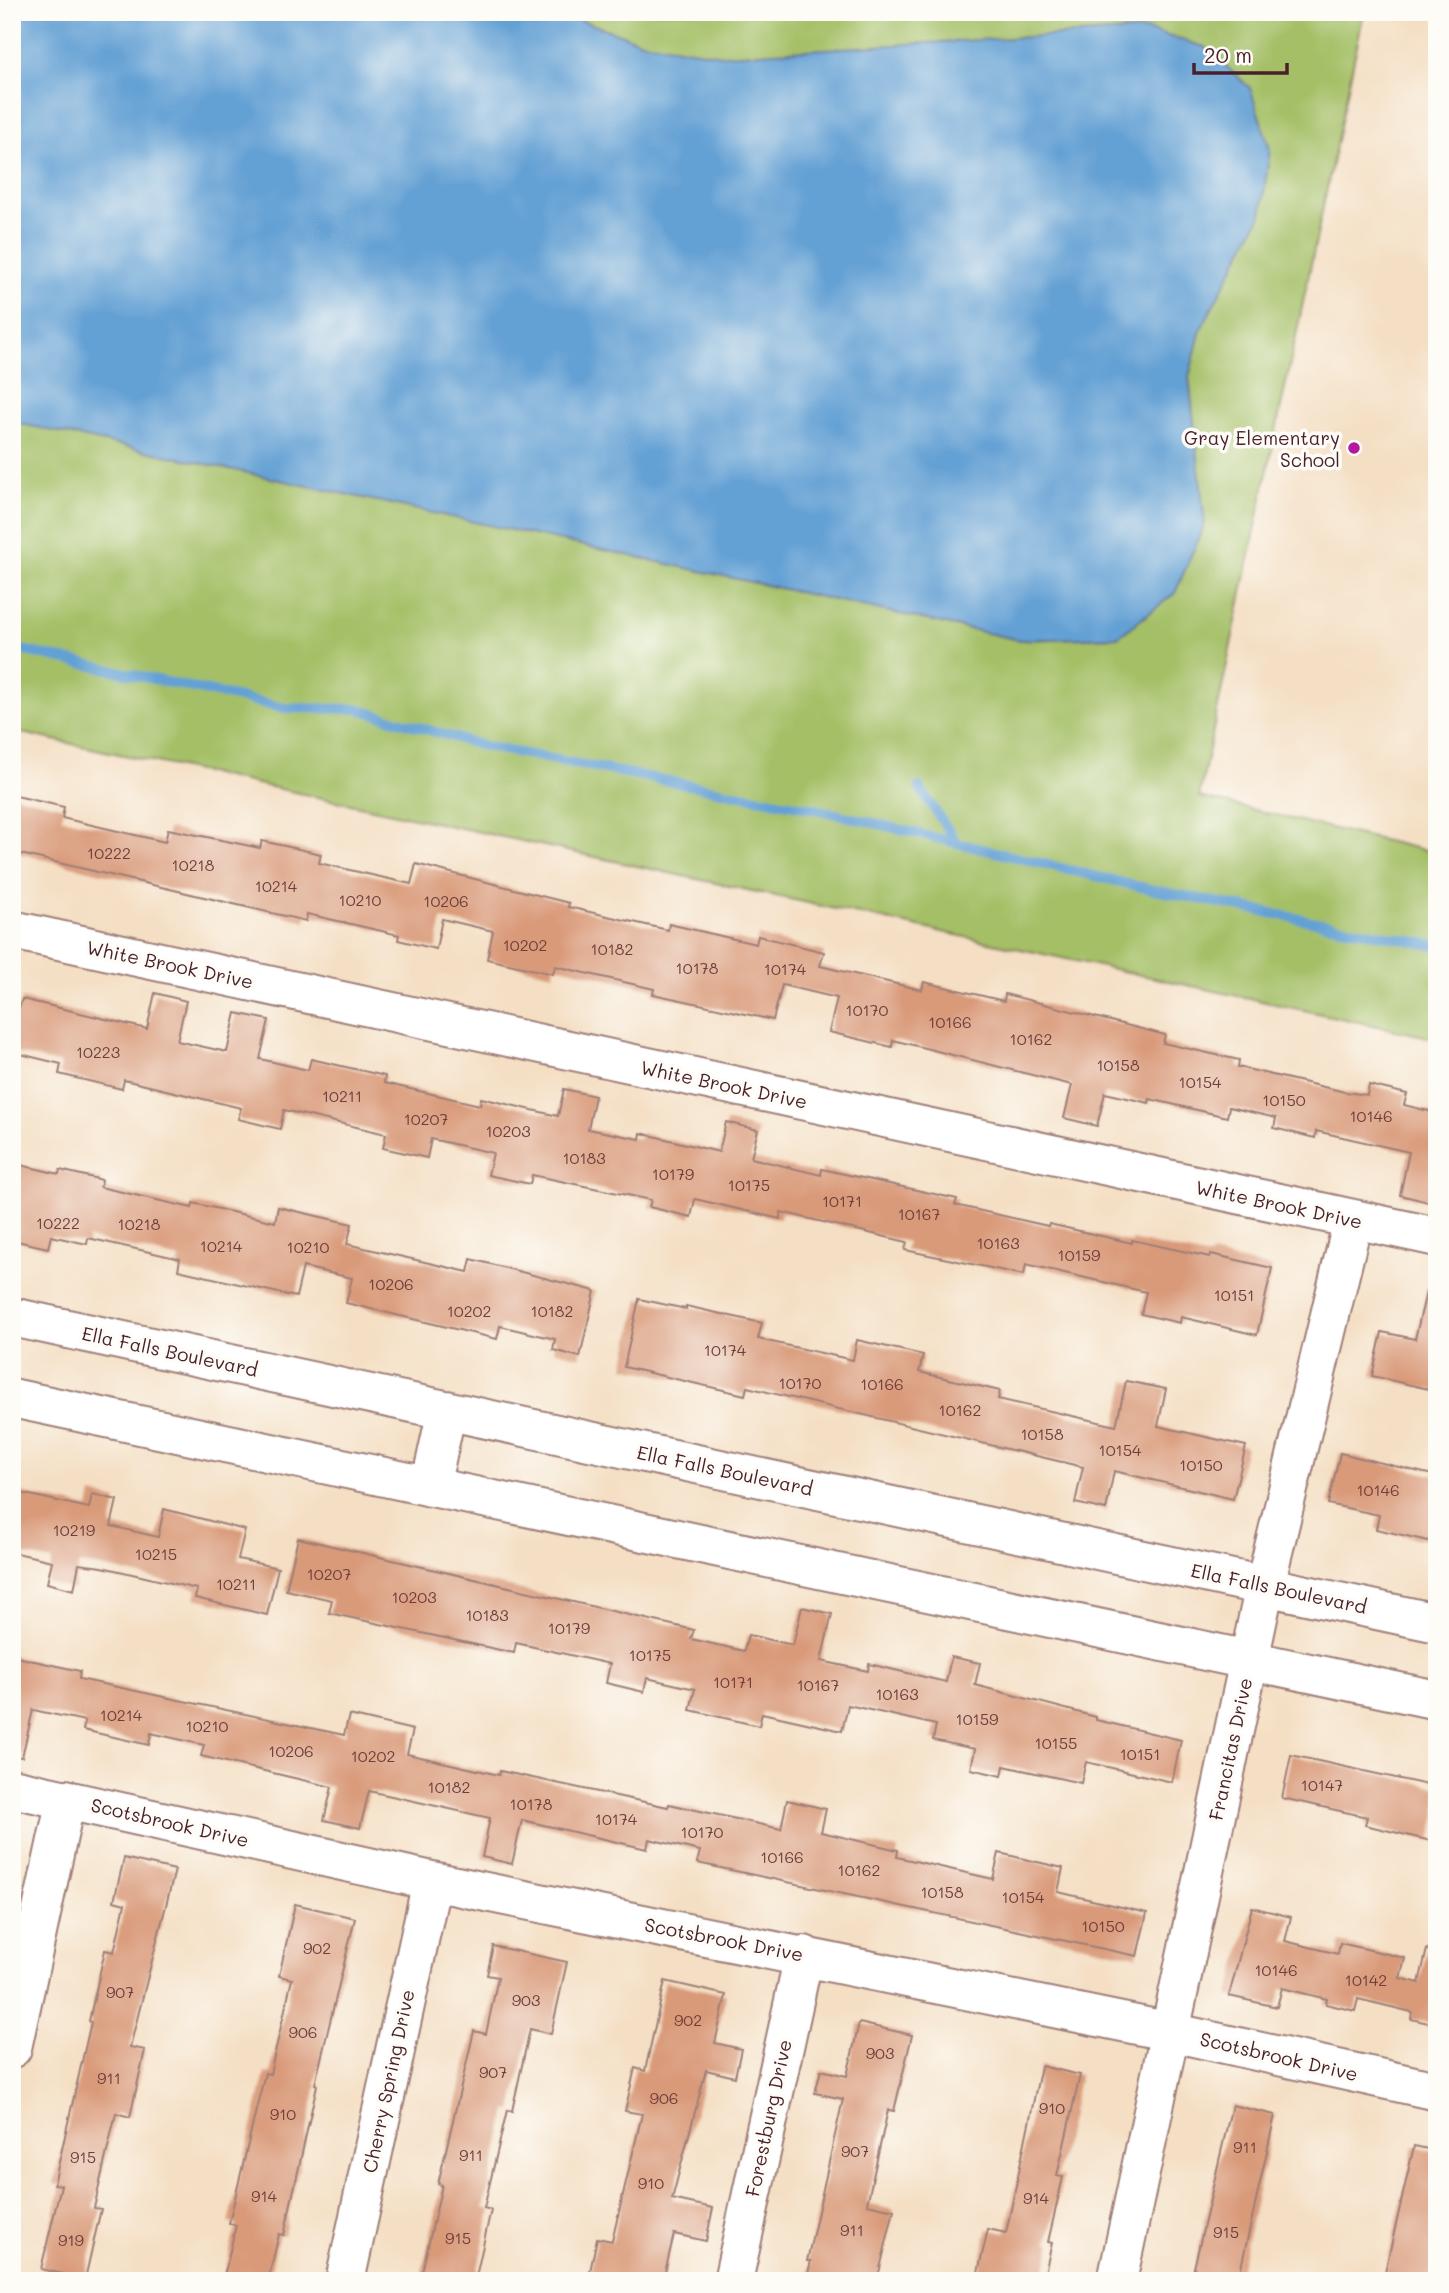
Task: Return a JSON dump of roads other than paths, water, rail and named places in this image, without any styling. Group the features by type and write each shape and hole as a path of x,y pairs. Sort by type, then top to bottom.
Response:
{"street":[{"name":"White Brook Drive","path":"12,930 1437,1237"},
{"name":"Francitas Drive","path":"1117,2281 1265,1585 1353,1220"},
{"name":"Ella Falls Boulevard","path":"12,1317 1437,1623"},
{"path":"12,1398 1437,1700"},
{"path":"430,1487 447,1410"},
{"name":"Scotsbrook Drive","path":"12,1788 432,1881 804,1955 1437,2091"},
{"path":"12,2048 66,1799"},
{"name":"Cherry Spring Drive","path":"345,2281 432,1881"},
{"name":"Forestburg Drive","path":"733,2281 804,1955"}],"water":[{"path":"12,12 558,12 642,42 722,55 1147,30 1205,47 1250,88 1270,149 1261,215 1201,329 1189,377 1205,523 1175,593 1118,637 1019,640 12,422"}],"waterway":[{"path":"12,648 285,708 358,709 483,746 815,809 1149,889 1437,946"},
{"path":"919,787 957,843"}],"place":[{"name":"Gray Elementary School","path":"1354,448"}]}
